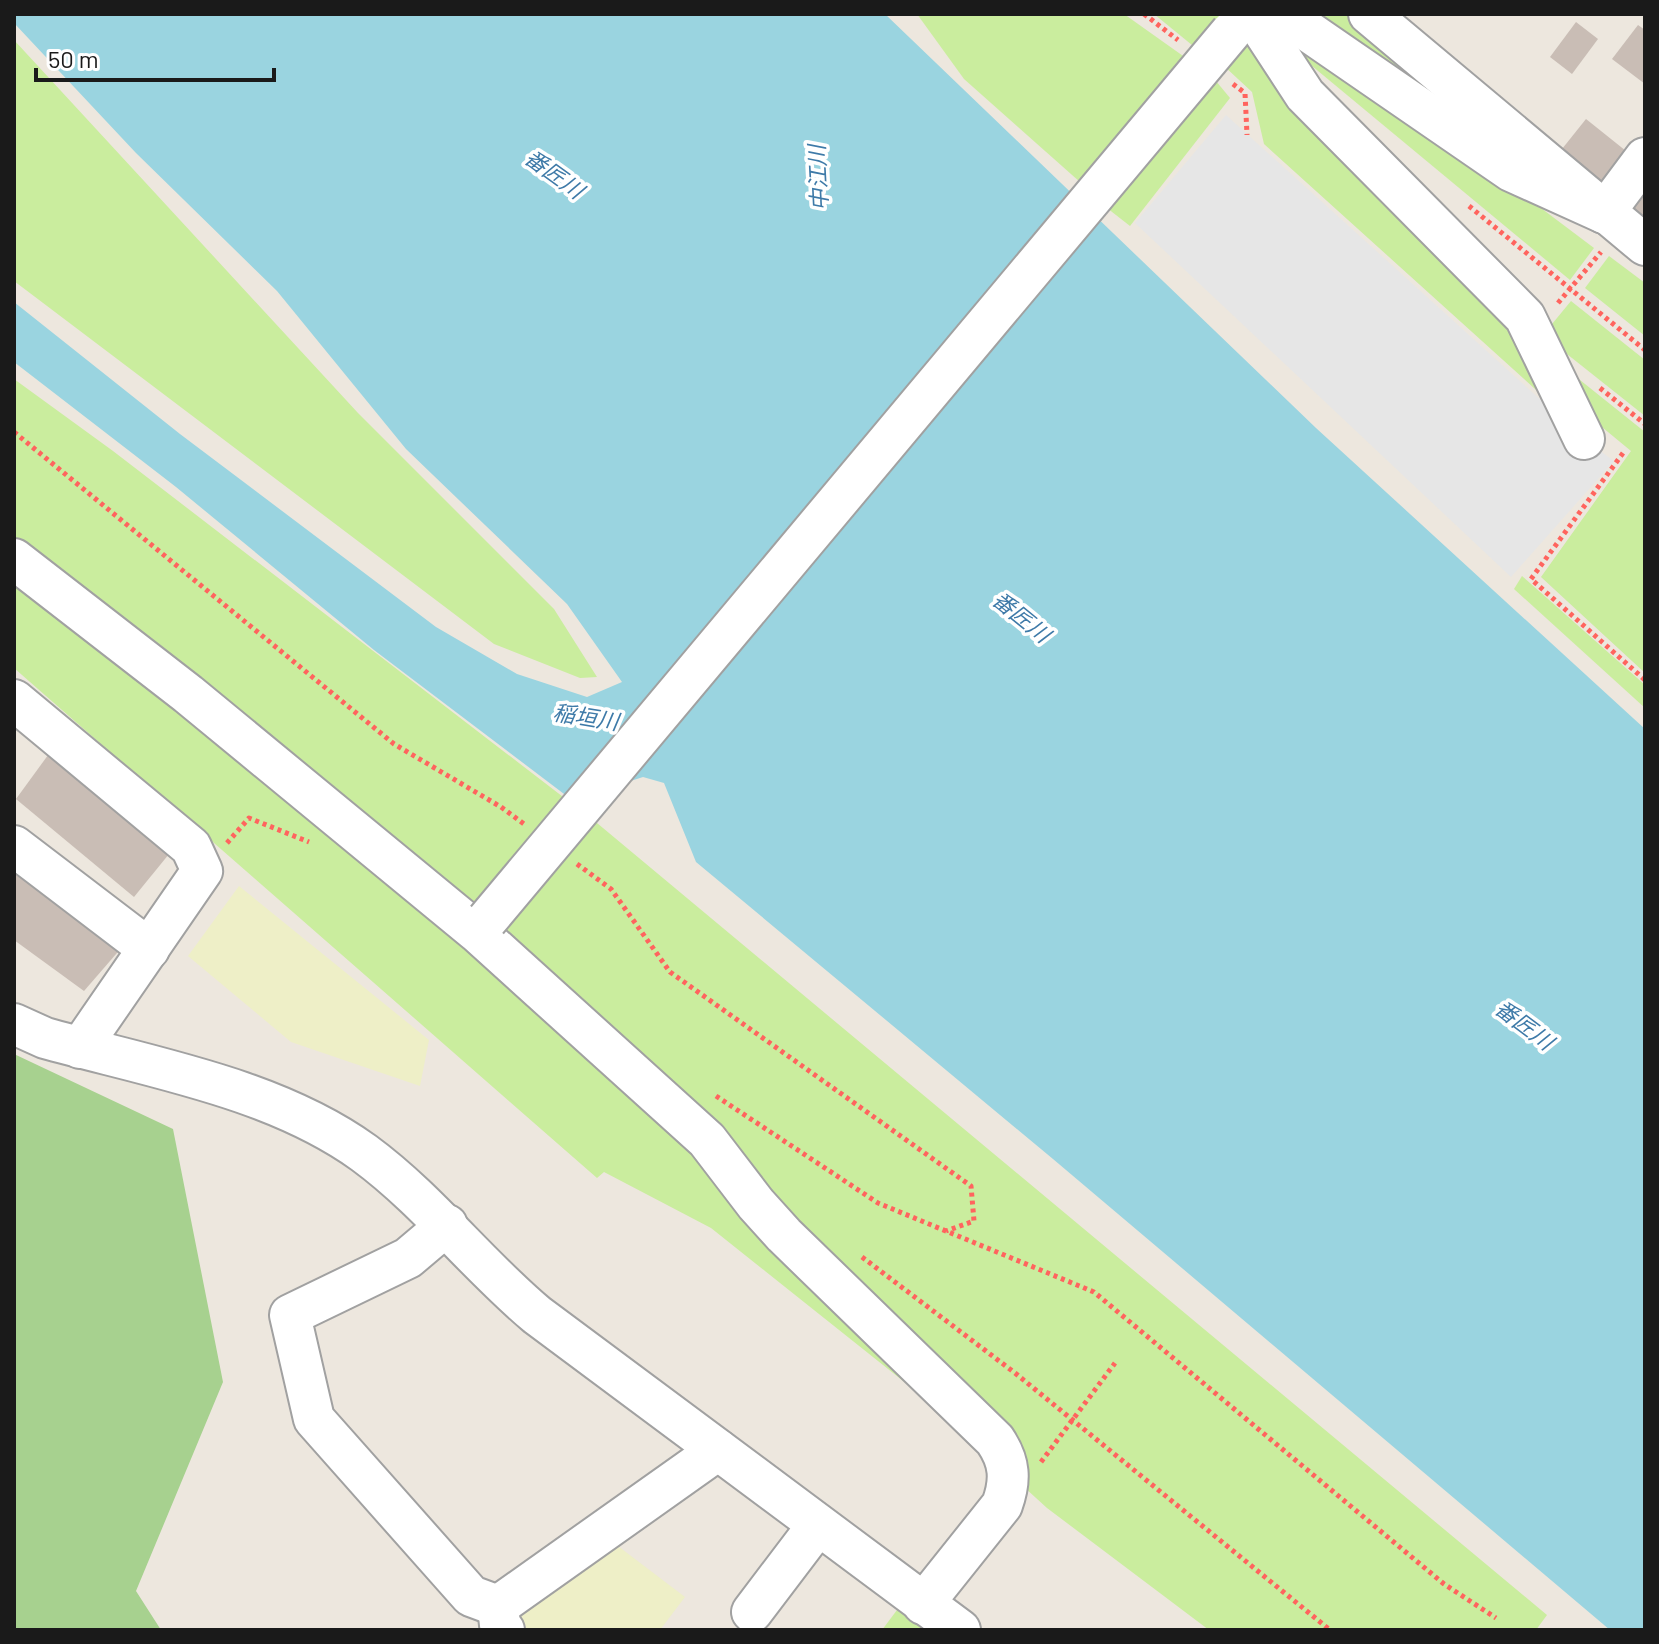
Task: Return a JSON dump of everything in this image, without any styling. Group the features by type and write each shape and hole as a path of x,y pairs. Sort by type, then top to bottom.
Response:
{"street":[{"path":"1283,14 1511,171 1624,228"},
{"path":"1369,14 1624,228"},
{"path":"482,926 1242,20 1305,95 1525,317 1584,439"},
{"path":"1624,228 1645,158"},
{"path":"14,559 482,926 707,1140 784,1235 995,1440 1004,1454 1009,1478 1002,1505 923,1604"},
{"path":"14,700 191,847 202,871 80,1048"},
{"path":"14,846 149,949"},
{"path":"14,1024 45,1038 204,1082 288,1110 331,1131 363,1153 447,1225 497,1282 537,1315 960,1630"},
{"path":"447,1225 408,1258 290,1315 314,1419 471,1596 501,1618 718,1450"},
{"path":"752,1612 818,1525"}],"path":[{"path":"1533,335 1624,228"},
{"path":"1623,453 1531,579 1645,680"},
{"path":"202,871 249,818 320,847"},
{"path":"710,1092 878,1203 1094,1292 1444,1584 1496,1618"},
{"path":"855,1252 1015,1373 1330,1630"},
{"path":"1009,1478 1036,1469 1115,1363"}],"green space":[{"path":"917,14 1124,14 1193,63 1089,190 964,79"},
{"path":"1154,14 1227,14 1203,54"},
{"path":"1303,14 1347,14 1511,149"},
{"path":"14,40 358,413 554,609 597,677 580,678 494,644 14,281"},
{"path":"1245,45 1275,60 1499,311 1566,417 1264,144 1252,92 1224,66"},
{"path":"1299,45 1501,178 1594,248 1570,280 1300,56"},
{"path":"1211,75 1230,98 1130,226 1107,208"},
{"path":"1609,256 1645,283 1645,336 1585,288"},
{"path":"1571,301 1645,360 1645,416 1543,335"},
{"path":"1550,356 1645,432 1645,673 1541,577 1631,451 1591,418"},
{"path":"14,379 113,451 597,823 1547,1615 1536,1630 1209,1630 1047,1508 937,1408 711,1228 604,1172 597,1178 14,668"},
{"path":"1522,576 1645,685 1645,708 1514,589"},
{"path":"239,886 429,1040 420,1086 291,1042 188,956"},
{"path":"14,1054 173,1129 223,1382 136,1591 161,1630 14,1630"},
{"path":"610,1540 685,1597 660,1630 517,1630 512,1610"},
{"path":"900,1606 926,1630 882,1630"}],"shaded area":[{"path":"1226,115 1584,439 1614,461 1511,577 1135,223"}],"water":[{"path":"14,14 885,14 1316,428 1645,729 1645,1630 1610,1630 696,862 664,783 643,777 572,800 374,650 176,487 14,362 14,302 180,434 436,627 517,674 587,697 622,682 567,604 406,449 277,291 136,153 14,23"}],"building":[{"path":"1576,22 1598,39 1572,74 1550,57"},
{"path":"1638,25 1645,30 1645,84 1612,59"},
{"path":"1586,119 1626,151 1599,186 1558,154"},
{"path":"1645,190 1645,232 1625,218"},
{"path":"51,751 169,854 134,897 16,799"},
{"path":"14,869 123,946 84,991 14,940"}],"water label":[{"name":"番匠川","path":"555,173"},
{"name":"中江川","path":"817,178"},
{"name":"番匠川","path":"1022,616"},
{"name":"稲垣川","path":"586,716"},
{"name":"番匠川","path":"1525,1024"}]}
